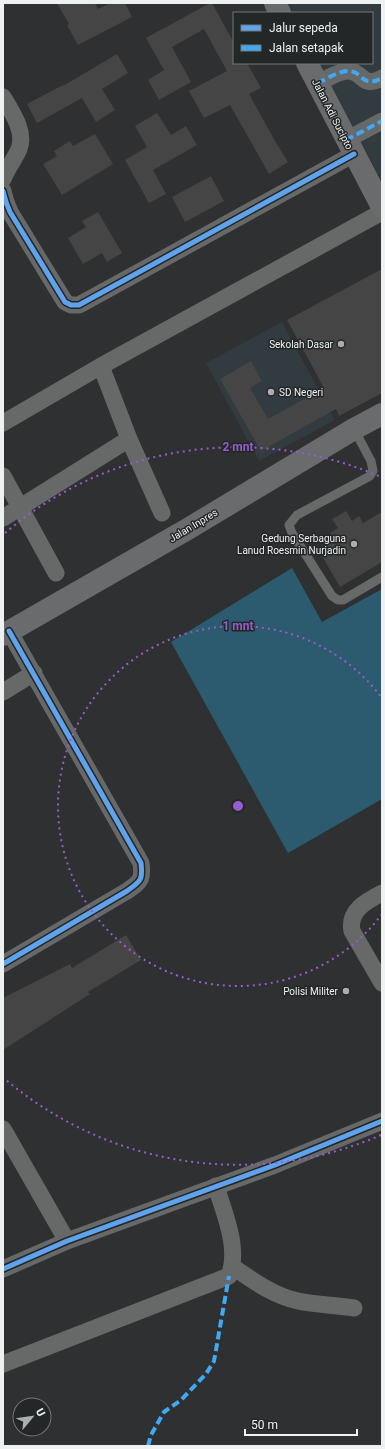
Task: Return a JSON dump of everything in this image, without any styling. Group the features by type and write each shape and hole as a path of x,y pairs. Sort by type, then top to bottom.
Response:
{"main road":[{"path":"275,3 280,12"},
{"name":"Jalan Adi Sucipto","path":"308,64 382,207"},
{"name":"Jalan Inpres","path":"6,633 186,530 354,429 382,414"}],"street":[{"path":"318,83 341,72 348,71 353,72 368,82 382,78"},
{"path":"3,96 15,117 21,135 20,148 3,179"},
{"path":"3,191 10,212 65,302 72,305 79,305 350,147 382,122"},
{"path":"3,424 101,366 382,212"},
{"path":"101,366 129,439 162,513"},
{"path":"3,518 129,439"},
{"path":"3,476 56,573"},
{"path":"3,964 127,891 139,882 142,875 140,863 34,673 6,633"},
{"path":"3,692 34,673"},
{"path":"382,894 370,899 357,908 350,923 352,931 382,983"},
{"path":"3,1269 67,1241 275,1165 382,1121"},
{"path":"3,1129 67,1241"},
{"path":"3,1364 229,1276 233,1266 230,1236 216,1186"},
{"path":"233,1266 256,1283 283,1296 298,1301 354,1308"}],"lane":[{"path":"354,429 371,461 373,471 370,476 297,515 289,525 292,534 332,596 338,600 343,600 382,577"}],"shaded area":[{"path":"284,3 382,3 382,182 318,64 373,64 373,12 289,12"},
{"name":"SD Negeri","path":"282,322 335,420 259,461 206,363"},
{"path":"292,568 322,622 382,589 382,799 288,853 171,642"}],"building":[{"path":"57,3 95,3 98,9 110,3 125,3 132,17 78,45 67,25 69,24"},
{"path":"212,3 233,41 233,64 248,64 261,88 249,94 288,162 269,174 230,105 204,118 189,91 227,71 204,29 172,47 191,82 159,100 148,80 164,70 146,38"},
{"path":"117,54 128,73 102,89 115,110 96,122 82,98 37,123 27,104 63,86"},
{"path":"157,113 171,135 186,126 197,145 153,170 166,194 149,203 125,160 147,147 135,126"},
{"path":"95,134 113,164 62,195 43,164 57,156 54,151 70,141 73,146"},
{"path":"211,176 224,201 185,222 172,197"},
{"path":"98,212 122,253 107,262 102,253 83,264 68,238 86,227 82,221"},
{"name":"Sekolah Dasar","path":"382,269 382,393 339,416 336,409 261,451 220,379 251,361 262,381 250,388 268,419 324,388 287,320"},
{"name":"Gedung Serbaguna Lanud Roesmin Nurjadin","path":"346,511 352,521 359,516 363,523 382,512 382,562 340,587 318,549 335,540 330,533 338,528 332,519"},
{"path":"126,935 141,960 88,992 90,994 3,1050 3,998 70,964 72,968"}],"marked path":[{"path":"318,83 344,71 353,72 370,82 382,78"},
{"path":"346,140 382,121"},
{"path":"148,1446 151,1435 164,1412 181,1400 206,1374 214,1361 229,1276"}],"cycle path":[{"path":"3,191 10,212 65,302 71,305 79,305 354,154"},
{"path":"3,964 127,891 140,880 142,873 141,863 9,631"},
{"path":"3,1269 67,1241 275,1165 382,1121"}],"place":[{"name":"Sekolah Dasar","path":"341,344"},
{"name":"SD Negeri","path":"271,392"},
{"name":"Gedung Serbaguna Lanud Roesmin Nurjadin","path":"354,544"},
{"name":"Polisi Militer","path":"346,991"}]}
